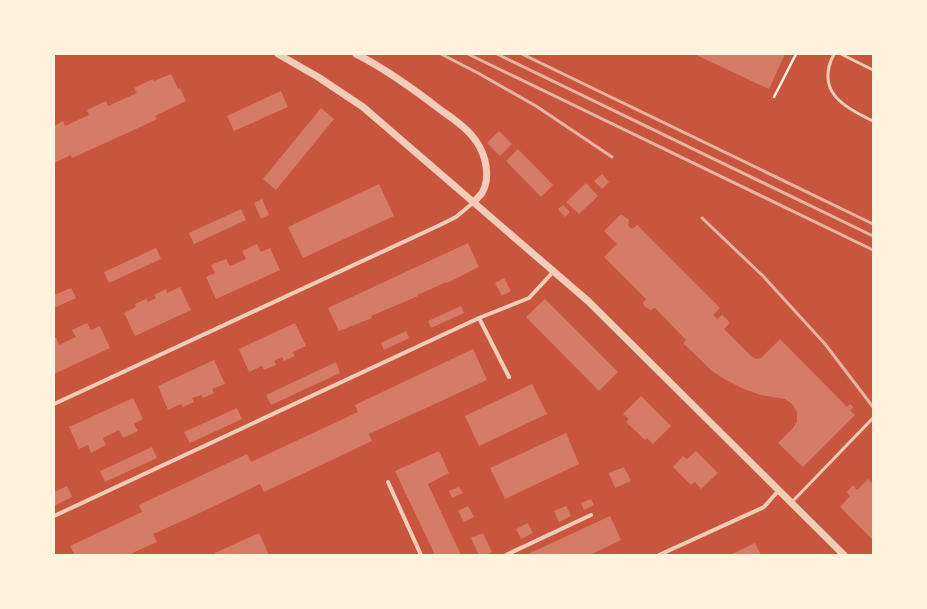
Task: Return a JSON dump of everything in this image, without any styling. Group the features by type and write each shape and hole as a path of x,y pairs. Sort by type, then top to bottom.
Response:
{"street":[{"path":"278,54 318,77 363,107 554,271 610,322 844,555"},
{"path":"54,404 440,225 456,217 474,202 482,192 487,179 486,166 476,140 457,122 425,98 384,70 356,54"},
{"path":"54,516 479,318 529,298 554,271"},
{"path":"479,318 509,377"},
{"path":"388,482 421,555"},
{"path":"659,555 764,507 779,490"},
{"path":"506,555 591,515"}],"lane":[{"path":"834,54 829,63 827,73 828,83 832,92 838,100 846,106 873,121"},
{"path":"841,54 873,70"},
{"path":"792,503 873,418"}],"path":[{"path":"774,97 796,54"}],"building":[{"path":"694,54 785,54 769,89"},
{"path":"171,74 186,101 155,116 157,119 136,129 72,158 71,155 54,163 54,126 63,121 65,126 89,115 87,110 106,101 108,106 137,93 134,88 153,79 154,81"},
{"path":"281,91 288,107 234,131 227,116"},
{"path":"321,108 334,119 276,190 263,179"},
{"path":"499,131 512,144 500,156 487,143"},
{"path":"518,149 553,185 541,197 506,161"},
{"path":"602,174 609,182 602,189 594,181"},
{"path":"586,183 598,196 579,214 566,202"},
{"path":"379,184 394,216 303,258 288,227"},
{"path":"262,199 269,215 261,219 254,203"},
{"path":"563,205 570,212 565,217 558,209"},
{"path":"241,209 246,220 194,244 189,233"},
{"path":"622,215 629,220 628,226 632,229 637,225 720,308 713,315 717,319 722,315 728,320 729,324 724,329 752,357 756,359 761,358 780,339 847,407 850,404 853,407 850,410 855,415 803,467 778,443 797,422 797,412 792,404 785,399 761,395 744,389 712,371 683,343 686,340 655,308 650,310 644,306 643,303 646,299 604,257 617,244 604,231 619,216"},
{"path":"468,243 479,267 447,283 371,316 372,318 339,331 328,308"},
{"path":"257,244 261,252 270,248 280,270 216,299 206,277 215,273 211,265 226,259 230,266 246,259 242,251"},
{"path":"156,248 161,259 109,283 104,272"},
{"path":"504,278 511,291 502,296 495,283"},
{"path":"180,287 191,310 135,336 124,313 136,307 135,304 146,299 148,302 156,298 154,295 166,289 167,293"},
{"path":"71,288 76,298 54,308 54,295"},
{"path":"545,299 618,372 599,391 526,317"},
{"path":"461,306 464,313 431,328 428,321"},
{"path":"87,323 91,330 100,326 110,348 54,374 54,338 56,337 59,345 76,337 72,330"},
{"path":"295,323 306,346 293,352 295,356 284,361 282,357 274,361 276,365 264,370 262,366 249,372 239,349"},
{"path":"406,331 409,338 384,350 381,343"},
{"path":"473,349 487,380 369,434 372,441 264,492 260,484 153,534 157,542 128,555 75,555 70,546 142,512 139,505 247,454 251,462 358,412 355,405"},
{"path":"214,360 225,384 212,389 214,393 203,398 201,395 192,398 194,402 183,407 181,404 168,410 158,386"},
{"path":"336,362 340,373 271,405 266,395"},
{"path":"532,384 547,414 479,446 465,416"},
{"path":"641,396 671,426 653,444 647,438 645,440 626,422 629,419 623,414"},
{"path":"133,398 143,419 134,424 138,431 123,438 119,430 103,438 106,445 91,453 88,445 79,449 69,427"},
{"path":"237,408 242,419 190,443 184,432"},
{"path":"566,433 579,464 505,499 490,468"},
{"path":"152,447 157,458 105,482 100,471"},
{"path":"439,451 449,473 428,484 461,555 435,555 395,471"},
{"path":"696,451 718,473 701,489 695,482 691,485 673,467 683,456 687,459"},
{"path":"624,467 631,481 615,488 609,473"},
{"path":"868,479 873,484 873,540 840,507 850,496 847,492 853,485 857,490"},
{"path":"67,486 72,497 54,506 54,492"},
{"path":"459,487 463,493 452,498 449,491"},
{"path":"591,499 594,505 584,510 581,503"},
{"path":"468,506 474,517 464,522 458,511"},
{"path":"566,506 571,516 559,522 554,511"},
{"path":"610,516 621,540 590,555 526,555"},
{"path":"528,523 533,533 521,539 516,529"},
{"path":"259,533 269,555 216,555 215,553"},
{"path":"483,533 492,552 486,555 479,555 471,538"},
{"path":"755,543 761,555 730,555"}],"railway":[{"path":"441,54 536,106 612,157"},
{"path":"468,54 873,250"},
{"path":"497,54 873,236"},
{"path":"522,54 873,224"},
{"path":"702,218 763,276 825,344 873,407"}]}
